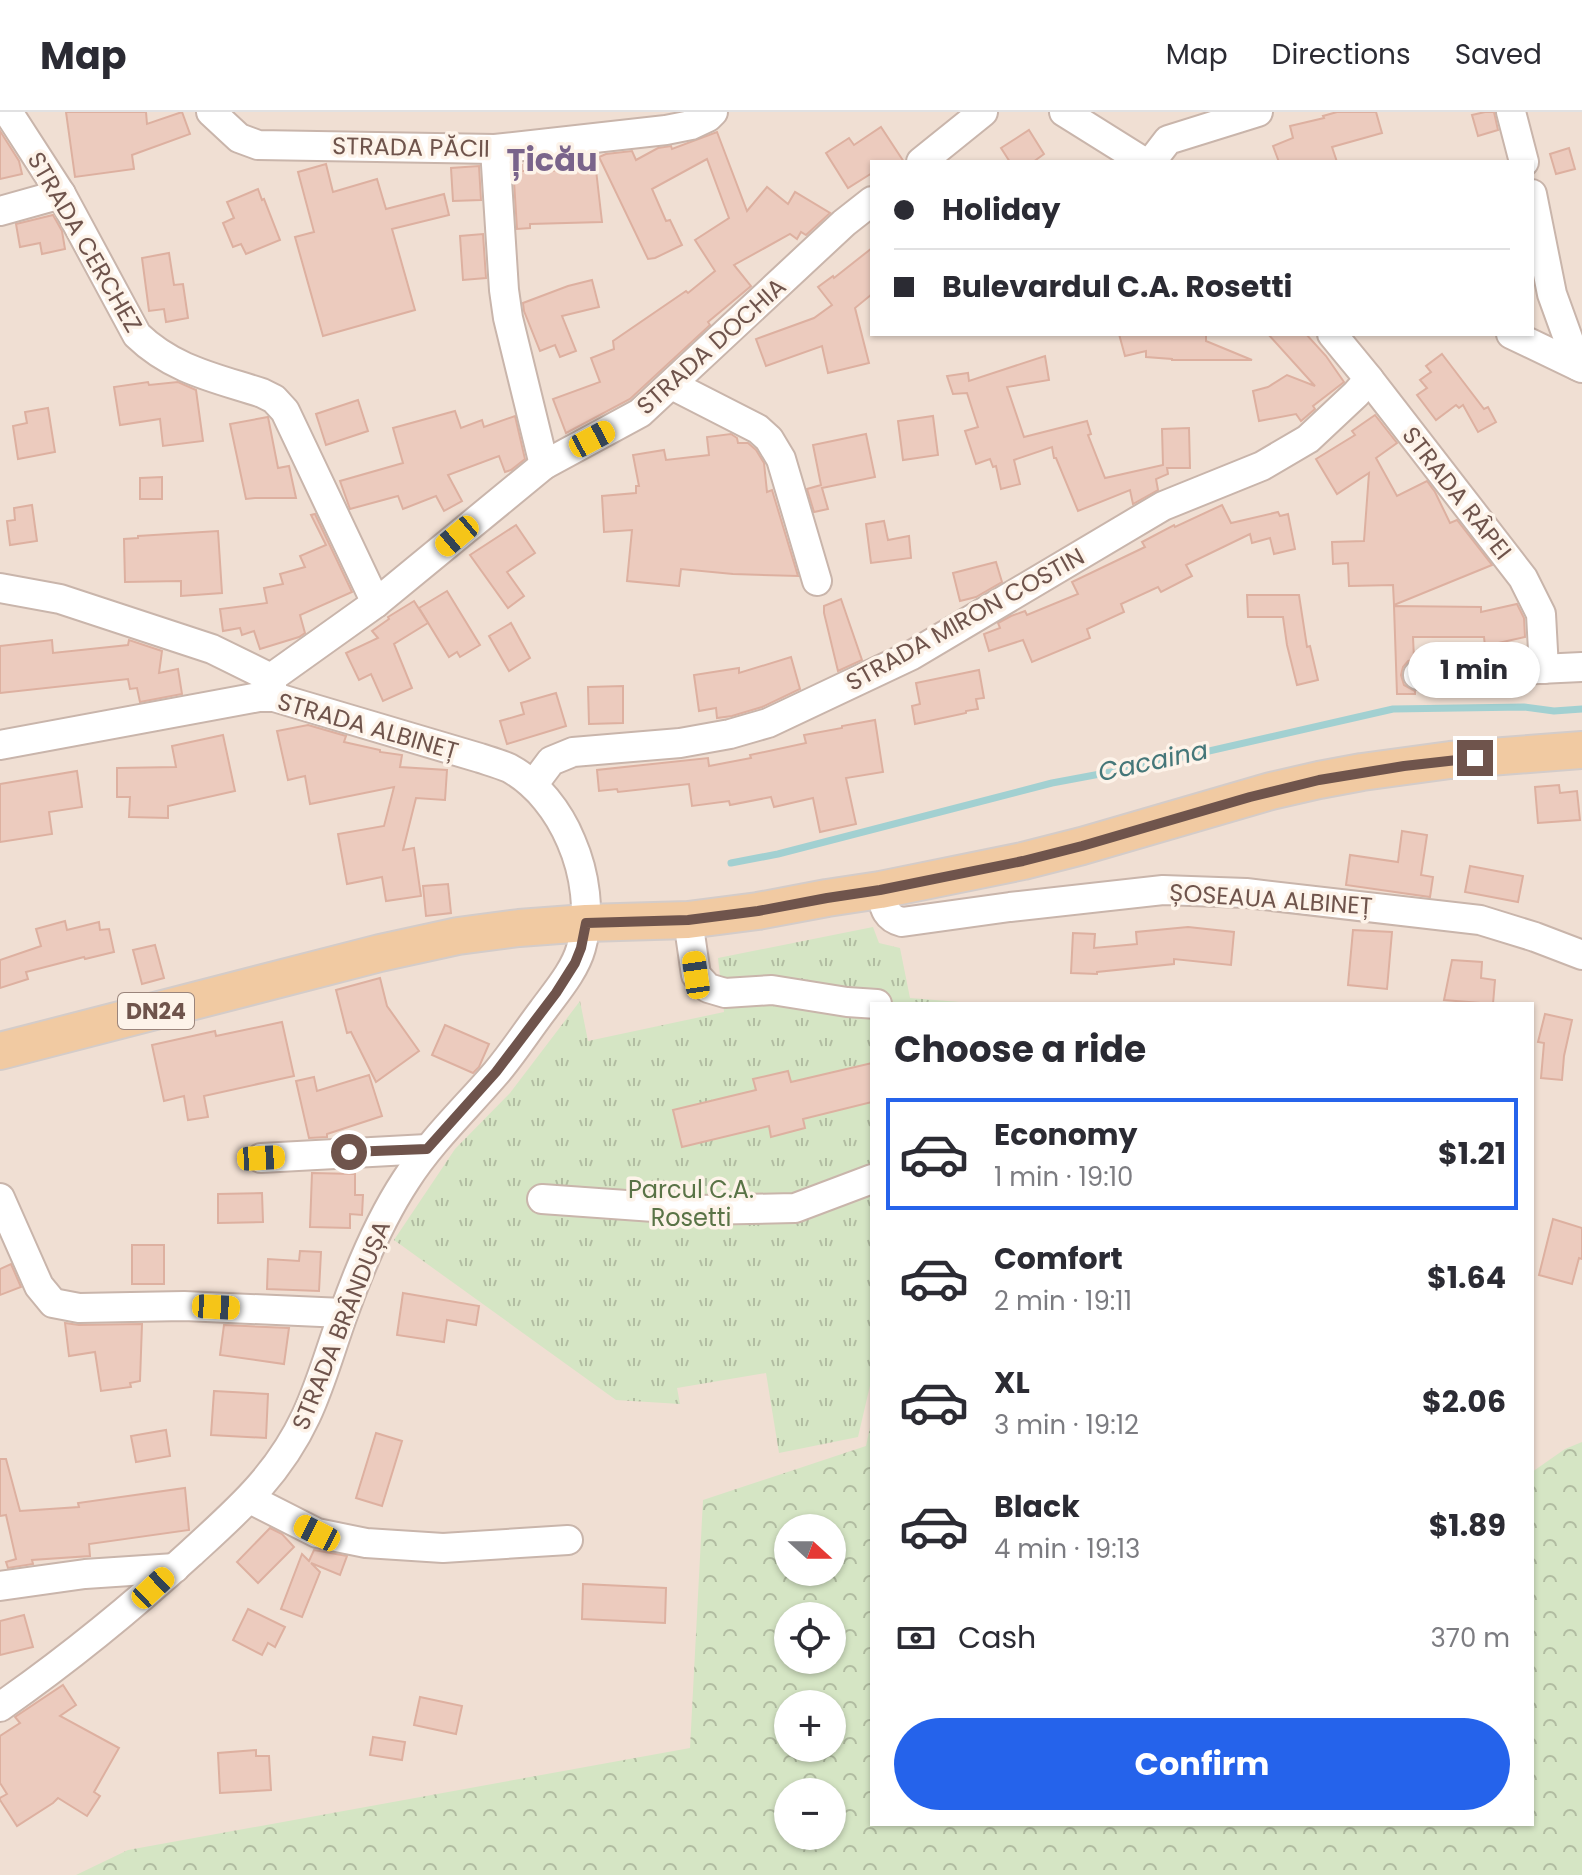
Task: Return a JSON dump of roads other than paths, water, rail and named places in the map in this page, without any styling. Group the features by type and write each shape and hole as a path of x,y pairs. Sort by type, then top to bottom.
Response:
{"main road":[{"name":"DN24","path":"0,1051 380,953 458,936 586,923 688,920 758,911 1023,861 1319,780 1450,760 1582,750"}],"street":[{"name":"STRADA CERCHEZ","path":"8,112 61,194 137,335 179,366 262,393 274,399 285,411 376,603"},
{"name":"STRADA PĂCII","path":"211,112 239,138 258,145 495,149 666,130 691,125 713,112"},
{"path":"923,160 983,112"},
{"path":"1064,112 1141,160"},
{"path":"1153,160 1168,140 1258,112"},
{"path":"1511,112 1523,160"},
{"path":"495,149 508,318 544,465"},
{"path":"0,211 61,194"},
{"name":"STRADA DOCHIA","path":"272,687 544,465 640,413 844,223 870,203"},
{"path":"1534,204 1552,294 1580,367"},
{"name":"STRADA RÂPEI","path":"1334,336 1523,578 1541,614 1544,669"},
{"path":"1515,336 1580,367"},
{"name":"STRADA MIRON COSTIN","path":"533,785 551,761 573,752 680,743 730,734 768,723 872,675 912,655 1163,506 1262,466 1308,439 1369,379"},
{"path":"672,385 758,429 769,439 781,459 817,581"},
{"path":"0,588 60,599 212,649 272,687"},
{"path":"1418,675 1582,667"},
{"name":"STRADA ALBINEȚ","path":"0,745 259,697 272,687 508,768 533,785 564,823 576,853 584,883 586,923"},
{"name":"ȘOSEAUA ALBINEȚ","path":"880,890 885,911 902,922 1163,890 1246,893 1480,920 1582,955"},
{"path":"688,920 696,975 708,988 725,993 772,990 870,1004"},
{"name":"STRADA BRÂNDUȘA","path":"0,1707 94,1638 175,1568 250,1499 288,1450 324,1373 343,1313 377,1229 427,1149 496,1072 556,993 575,963 586,923"},
{"path":"261,1158 427,1149"},
{"path":"542,1199 696,1210 795,1208 870,1180"},
{"path":"0,1198 39,1286 53,1303 79,1308 184,1306 343,1313"},
{"path":"250,1499 317,1533 366,1543 443,1548 568,1540"},
{"path":"0,1586 85,1574 175,1568"}],"waterway":[{"name":"Cacaina","path":"731,863 778,854 1052,783 1148,765 1393,709 1582,709"}],"district":[{"name":"Țicău","path":"552,159"}],"park label":[{"name":"Parcul C.A. Rosetti","path":"691,1203"}]}
